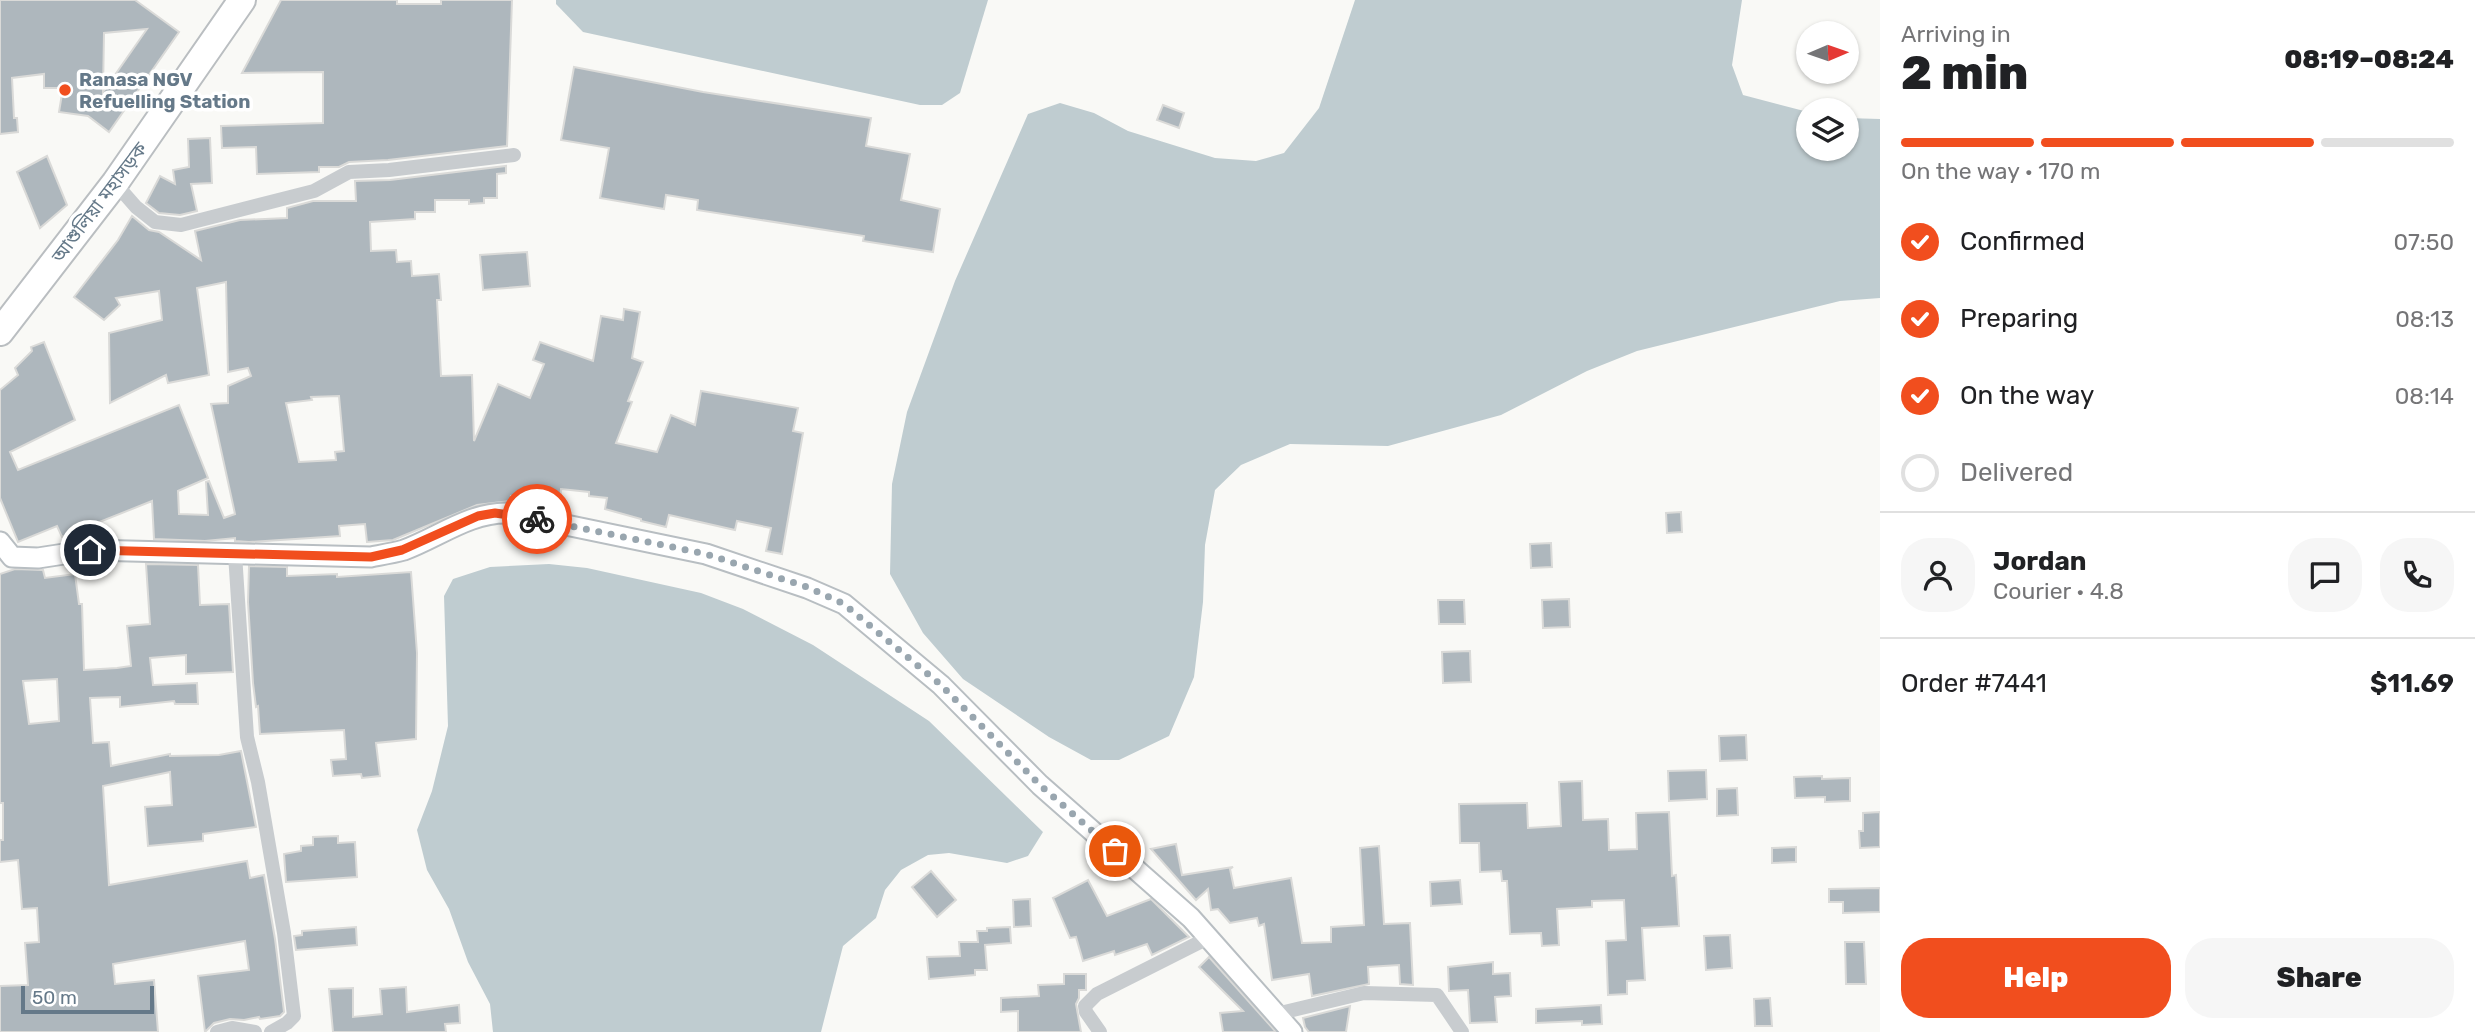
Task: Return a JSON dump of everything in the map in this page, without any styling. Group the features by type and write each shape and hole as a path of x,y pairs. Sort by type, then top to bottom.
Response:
{"highway":[{"name":"আশুলিয়া মহাসড়ক","path":"0,332 115,183 243,0"}],"main road":[{"path":"0,542 12,557 38,558 90,550 371,557 402,550 478,516 508,513 706,554 807,587 844,604 941,685 1040,785 1191,918 1292,1032"}],"street":[{"path":"115,183 136,207 155,222 181,225 314,191 349,172 389,170 514,155"},
{"path":"235,554 247,737 258,782 284,933 294,1016 271,1032"},
{"path":"1100,1032 1086,1012 1085,1006 1097,994 1208,938"},
{"path":"1276,1014 1364,993 1437,995 1462,1032"},
{"path":"217,1032 232,1028 256,1032"}],"shaded area":[{"path":"556,0 988,0 960,93 942,105 920,105 583,32 556,4"},
{"path":"1355,0 1742,0 1732,65 1743,95 1796,109 1796,161 1859,161 1859,118 1880,119 1880,298 1840,301 1637,351 1587,371 1501,415 1388,446 1290,444 1241,465 1215,490 1205,545 1203,602 1194,677 1169,736 1119,760 1091,760 1049,737 963,679 923,633 890,574 892,484 907,412 955,281 1028,114 1060,103 1094,113 1128,131 1215,158 1256,161 1284,153 1319,108"},
{"path":"549,564 587,568 701,593 743,609 813,645 929,721 1043,832 1028,856 1007,863 949,853 928,855 901,870 885,890 876,918 843,946 821,1032 493,1032 490,1004 468,962 449,909 427,870 417,830 432,791 448,726 444,596 453,579 490,567"}],"building":[{"path":"0,0 135,0 179,32 109,132 88,116 59,112 63,88 44,88 44,74 12,78 14,118 17,118 18,132 0,134","holes":["147,29 103,92 104,33"]},
{"path":"281,0 397,0 397,4 441,4 441,0 512,0 507,146 349,162 339,167 319,167 319,172 257,174 256,147 222,148 221,126 323,123 323,72 242,73"},
{"path":"574,67 703,92 871,118 866,146 910,154 901,200 940,209 933,252 863,241 864,236 697,210 698,200 666,195 664,209 600,198 609,148 561,140"},
{"path":"1163,105 1184,113 1179,128 1157,120"},
{"path":"210,138 212,183 191,184 197,211 180,215 159,213 146,203 160,176 175,184 173,170 189,167 188,139"},
{"path":"47,156 67,205 40,228 17,172"},
{"path":"506,166 506,173 497,174 497,198 484,198 484,203 469,204 469,200 435,200 435,212 415,212 415,219 370,222 371,251 396,250 397,262 411,261 412,276 439,274 441,300 437,300 441,376 472,375 474,441 498,384 530,398 544,364 533,360 540,342 593,361 601,316 623,320 624,309 640,312 632,358 643,362 628,401 632,402 616,443 657,452 671,415 695,425 701,391 798,408 793,431 803,433 782,554 766,551 771,528 737,521 735,530 669,515 666,527 605,509 607,498 589,496 589,492 561,489 560,503 544,502 544,498 511,496 511,501 477,505 393,540 367,542 365,524 339,526 340,536 249,542 235,541 235,538 205,541 154,539 152,501 62,537 57,526 18,542 0,498 0,390 18,375 15,368 32,351 31,347 44,342 75,420 10,452 18,470 179,405 208,478 178,491 179,514 208,515 206,482 209,481 224,518 235,514 211,404 228,403 228,386 251,376 248,368 228,372 226,282 197,288 209,375 168,383 166,375 110,403 109,333 162,320 159,291 116,298 120,305 104,320 74,297 118,240 132,216 149,230 159,232 201,260 195,231 240,220 287,218 287,208 313,201 356,201 355,181 390,180","holes":["339,396 344,451 335,452 336,460 299,462 286,403 312,400 311,397"]},
{"path":"527,252 530,286 483,290 480,255"},
{"path":"1681,512 1682,532 1667,533 1666,513"},
{"path":"1551,543 1552,567 1531,568 1530,544"},
{"path":"146,564 198,565 200,605 229,604 233,672 186,674 186,655 150,658 153,685 197,683 198,704 175,704 174,701 120,707 120,697 90,698 93,743 109,742 111,766 170,754 219,755 241,751 256,827 203,834 203,841 148,846 145,807 172,805 170,772 103,786 109,885 247,861 250,878 264,875 284,1012 280,1016 230,1019 214,1023 205,1032 198,976 249,970 245,941 113,964 115,984 154,980 158,1032 0,1032 0,986 28,985 25,943 39,942 37,908 22,909 18,860 0,862 3,803 0,803 0,574 15,569 43,570 45,578 75,574 79,604 82,604 84,670 131,666 127,626 150,624","holes":["57,679 59,721 29,724 23,681"]},
{"path":"249,566 287,567 287,576 337,574 337,577 411,572 417,653 416,739 376,743 380,776 333,776 331,760 346,759 344,730 260,734 253,683 248,602"},
{"path":"1569,599 1570,627 1543,628 1542,600"},
{"path":"1438,600 1464,600 1465,624 1439,624"},
{"path":"1470,651 1471,682 1443,683 1442,652"},
{"path":"1746,735 1747,760 1720,761 1719,736"},
{"path":"1706,770 1707,799 1669,801 1668,771"},
{"path":"1822,776 1822,779 1850,778 1850,801 1825,802 1825,797 1795,798 1794,777"},
{"path":"1582,781 1583,820 1608,819 1609,850 1637,849 1636,813 1669,812 1672,876 1676,875 1679,926 1642,928 1645,980 1627,981 1627,994 1608,995 1606,941 1626,940 1624,900 1592,901 1592,907 1557,909 1559,945 1542,946 1541,933 1510,934 1507,881 1502,881 1501,871 1480,872 1479,843 1460,843 1459,804 1527,803 1528,828 1561,826 1559,782"},
{"path":"1737,788 1738,815 1717,816 1717,789"},
{"path":"1880,812 1880,847 1860,848 1859,831 1863,831 1863,813"},
{"path":"338,836 338,843 355,842 357,877 286,882 284,854 301,851 301,846 313,845 313,837"},
{"path":"1176,844 1182,875 1233,867 1230,869 1234,888 1291,878 1302,943 1331,942 1331,927 1364,925 1360,848 1379,846 1384,924 1410,923 1413,985 1400,984 1399,965 1368,967 1369,984 1312,996 1309,974 1272,980 1264,924 1259,926 1257,918 1230,923 1218,909 1211,910 1208,889 1196,900 1151,849"},
{"path":"1796,847 1796,862 1772,863 1772,848"},
{"path":"931,871 956,900 937,917 912,887"},
{"path":"1088,880 1107,916 1151,899 1189,937 1152,955 1147,944 1115,955 1114,951 1083,961 1076,937 1070,938 1053,898"},
{"path":"1460,880 1462,904 1431,906 1430,882"},
{"path":"1880,888 1880,912 1843,913 1843,902 1829,902 1829,889"},
{"path":"1030,899 1031,926 1014,927 1013,900"},
{"path":"356,927 357,945 296,950 294,936 302,935 302,931"},
{"path":"1010,927 1011,943 985,945 987,970 975,970 975,975 929,979 927,957 960,956 959,942 978,942 977,931"},
{"path":"1730,935 1732,968 1706,970 1704,936"},
{"path":"1845,942 1864,942 1866,984 1846,984"},
{"path":"1209,957 1276,1032 1223,1032 1220,1013 1243,1011 1199,967"},
{"path":"1493,962 1493,974 1510,973 1511,996 1495,997 1497,1022 1470,1023 1468,990 1449,991 1448,967"},
{"path":"1064,974 1086,974 1086,990 1079,990 1076,1004 1081,1032 1018,1032 1018,1011 1001,1012 1001,998 1039,996 1038,985 1064,984"},
{"path":"406,987 407,1012 459,1005 460,1023 445,1024 446,1032 333,1032 329,989 353,988 353,1017 382,1014 380,989"},
{"path":"1770,998 1772,1026 1755,1026 1754,999"},
{"path":"1601,1005 1602,1024 1582,1025 1582,1021 1536,1023 1536,1009"},
{"path":"1350,1006 1346,1032 1309,1032 1305,1027 1303,1018"}],"way so far":[{"path":"537,519 706,554 745,569 807,587 844,604 941,685 1040,785 1115,851"}],"place":[{"name":"Ranasa NGV Refuelling Station","path":"65,90"}],"route":[{"path":"90,550 371,557 402,550 478,516 508,513 537,519"}]}
